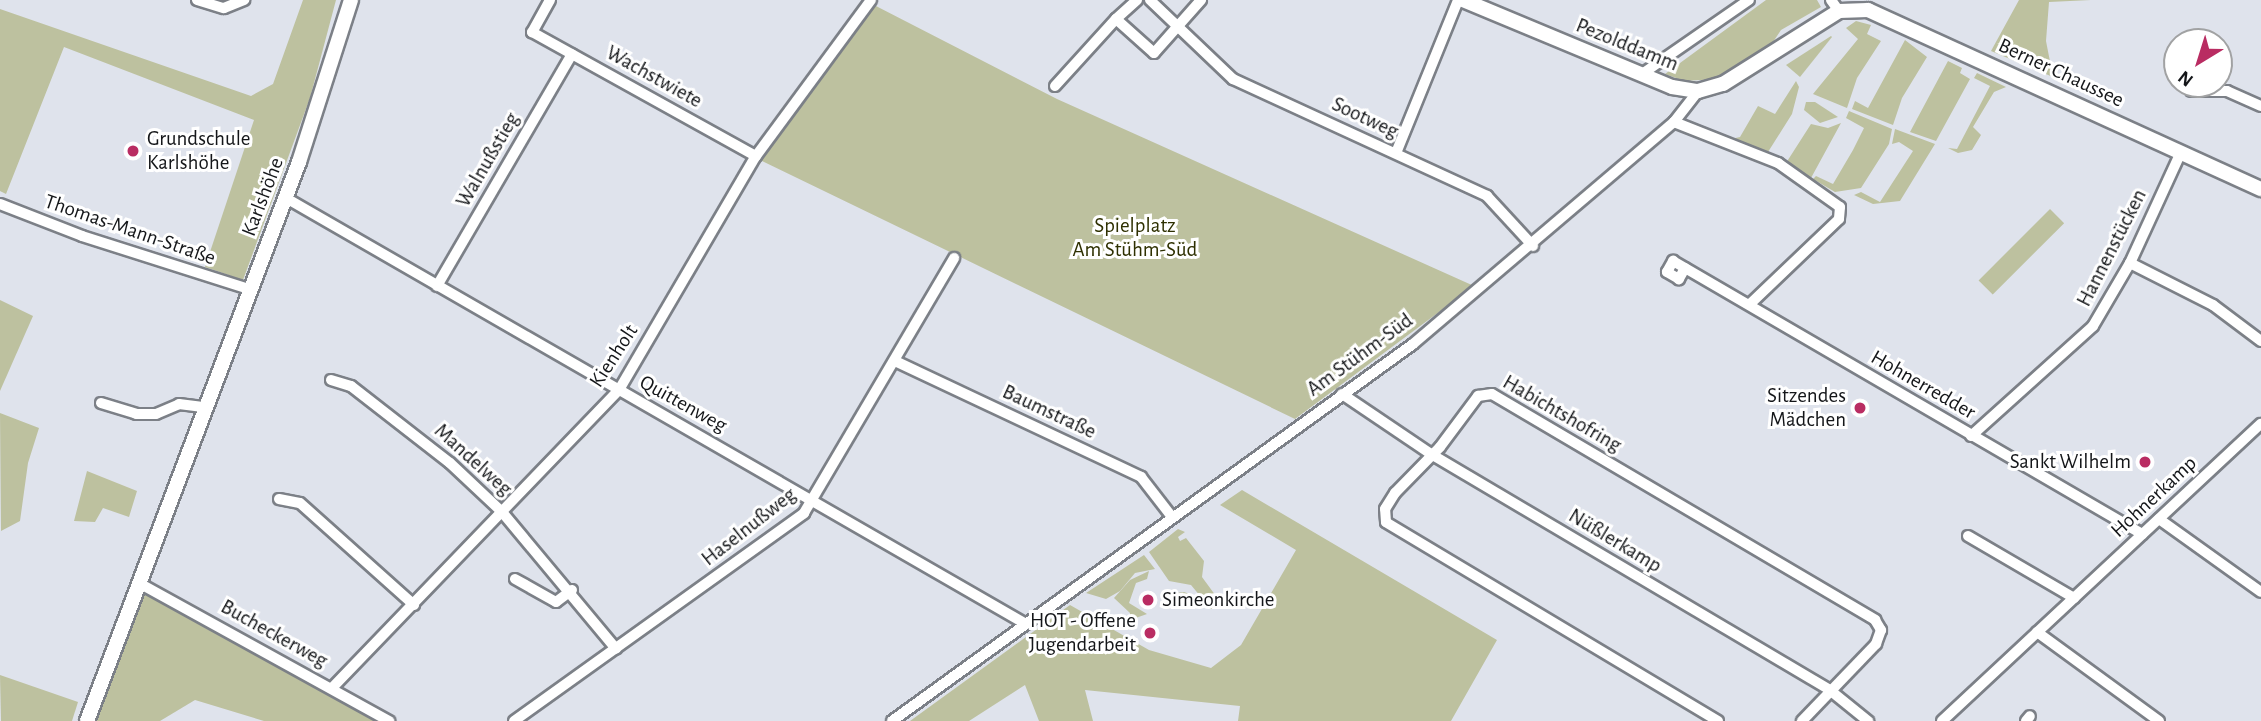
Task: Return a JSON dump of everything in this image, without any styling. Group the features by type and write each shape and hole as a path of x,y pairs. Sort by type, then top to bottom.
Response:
{"street":[{"path":"197,0 224,8 244,0"},
{"name":"Karlshöhe","path":"88,721 248,289 286,198 351,0"},
{"name":"Wachstwiete","path":"550,0 532,32 756,156"},
{"path":"1055,86 1137,0"},
{"name":"Sootweg","path":"1150,0 1233,79 1487,196 1534,246"},
{"path":"1116,19 1154,53 1201,0"},
{"path":"1396,153 1461,0"},
{"name":"Pezolddamm","path":"1461,0 1672,87 1698,91"},
{"path":"1642,74 1749,0"},
{"name":"Kienholt","path":"332,688 414,606 619,390 756,156 869,1"},
{"path":"1698,91 1723,84 1835,5"},
{"name":"Berner Chaussee","path":"1835,5 1881,13 2260,187"},
{"name":"Walnußstieg","path":"437,286 572,54"},
{"name":"Am Stühm-Süd","path":"892,721 1413,344 1534,246 1674,122 1698,91"},
{"path":"2233,94 2261,106"},
{"path":"1674,122 1778,163 1840,207 1839,219 1749,305"},
{"name":"Hannenstücken","path":"1971,436 2093,326 2130,263 2181,152"},
{"name":"Quittenweg","path":"286,198 815,500 1026,624"},
{"name":"Thomas-Mann-Straße","path":"0,204 82,236 248,289"},
{"name":"Haselnußweg","path":"514,721 804,513 815,500 954,258"},
{"path":"2130,263 2213,305 2261,341"},
{"name":"Hohnerredder","path":"1685,268 2142,534"},
{"name":"Baumstraße","path":"895,360 1141,477 1172,517"},
{"name":"Mandelweg","path":"331,380 351,386 424,441 502,512 572,590 616,649"},
{"name":"Nüßlerkamp","path":"1342,394 1431,454 1831,691 1868,721"},
{"name":"Habichtshofring","path":"1718,721 1388,524 1384,515 1390,499 1476,398 1492,394 1870,617 1880,627 1879,640 1801,721"},
{"path":"101,403 136,414 156,414 179,404 205,407"},
{"name":"Hohnerkamp","path":"1942,721 2261,424"},
{"path":"279,499 300,503 327,524 414,606"},
{"path":"2159,519 2261,592"},
{"path":"1968,536 2074,598"},
{"path":"515,579 556,602 572,590"},
{"name":"Bucheckerweg","path":"139,583 389,721"},
{"path":"2037,632 2159,721"}],"green space":[{"path":"303,0 336,0 310,98 243,280 205,267 254,120 64,47 6,194 0,191 0,9 251,96 273,84"},
{"path":"1766,0 1817,0 1821,7 1781,30 1767,51 1717,79 1684,81 1665,74"},
{"path":"2019,0 2091,0 2049,2 2046,41 2053,77 1991,51"},
{"name":"Spielplatz Am Stühm-Süd","path":"874,5 1057,99 1474,286 1295,419 760,160"},
{"path":"1856,21 1871,25 1867,34 1881,41 1857,78 1847,108 1813,94 1858,39 1846,28"},
{"path":"1831,36 1800,77 1786,65"},
{"path":"1905,40 1927,57 1902,98 1893,125 1852,109 1855,101 1868,108"},
{"path":"1948,61 1962,68 1960,73 1970,79 1936,141 1910,132"},
{"path":"1977,73 2006,87 1994,92 1973,127 1981,135 1972,150 1958,153 1948,148 1957,149 1990,86 1974,78"},
{"path":"1796,81 1799,87 1792,114 1768,152 1731,139 1740,137 1758,106 1775,114"},
{"path":"1806,102 1815,102 1838,117 1820,123 1804,110"},
{"path":"1849,111 1892,129 1889,144 1861,188 1835,192 1813,179 1816,176 1833,184 1853,150 1864,128 1846,118"},
{"path":"1841,123 1811,178 1786,163 1811,124 1828,128"},
{"path":"1895,129 1935,144 1900,201 1873,204 1854,195 1861,192 1880,202 1913,151 1899,142 1892,144"},
{"path":"2050,209 2064,223 1993,295 1979,280"},
{"path":"0,300 33,316 0,391"},
{"path":"0,413 39,428 28,463 20,521 1,531"},
{"path":"87,471 137,491 129,517 103,508 95,522 74,521"},
{"path":"1242,490 1497,640 1451,721 1238,721 1240,706 1085,690 1093,721 1039,721 1025,685 969,721 910,721 1070,605 1149,650 1211,668 1241,645 1296,550 1220,505"},
{"path":"1178,529 1185,532 1178,537 1180,541 1186,538 1204,561 1202,577 1221,603 1211,609 1191,585 1169,581 1149,552"},
{"path":"1144,555 1155,569 1135,573 1120,591 1106,599 1086,593"},
{"path":"1149,571 1147,579 1136,583 1129,603 1147,614 1130,620 1130,613 1114,598 1130,580"},
{"path":"144,589 378,721 264,721 195,700 160,721 95,721"},
{"path":"1176,593 1192,595 1203,607 1175,608"},
{"path":"0,675 78,702 72,721 1,721"}],"place":[{"name":"Grundschule Karlshöhe","path":"133,151"},
{"name":"Sitzendes Mädchen","path":"1860,408"},
{"name":"Sankt Wilhelm","path":"2145,462"},
{"name":"Simeonkirche","path":"1148,600"},
{"name":"HOT - Offene Jugendarbeit","path":"1150,633"}]}
